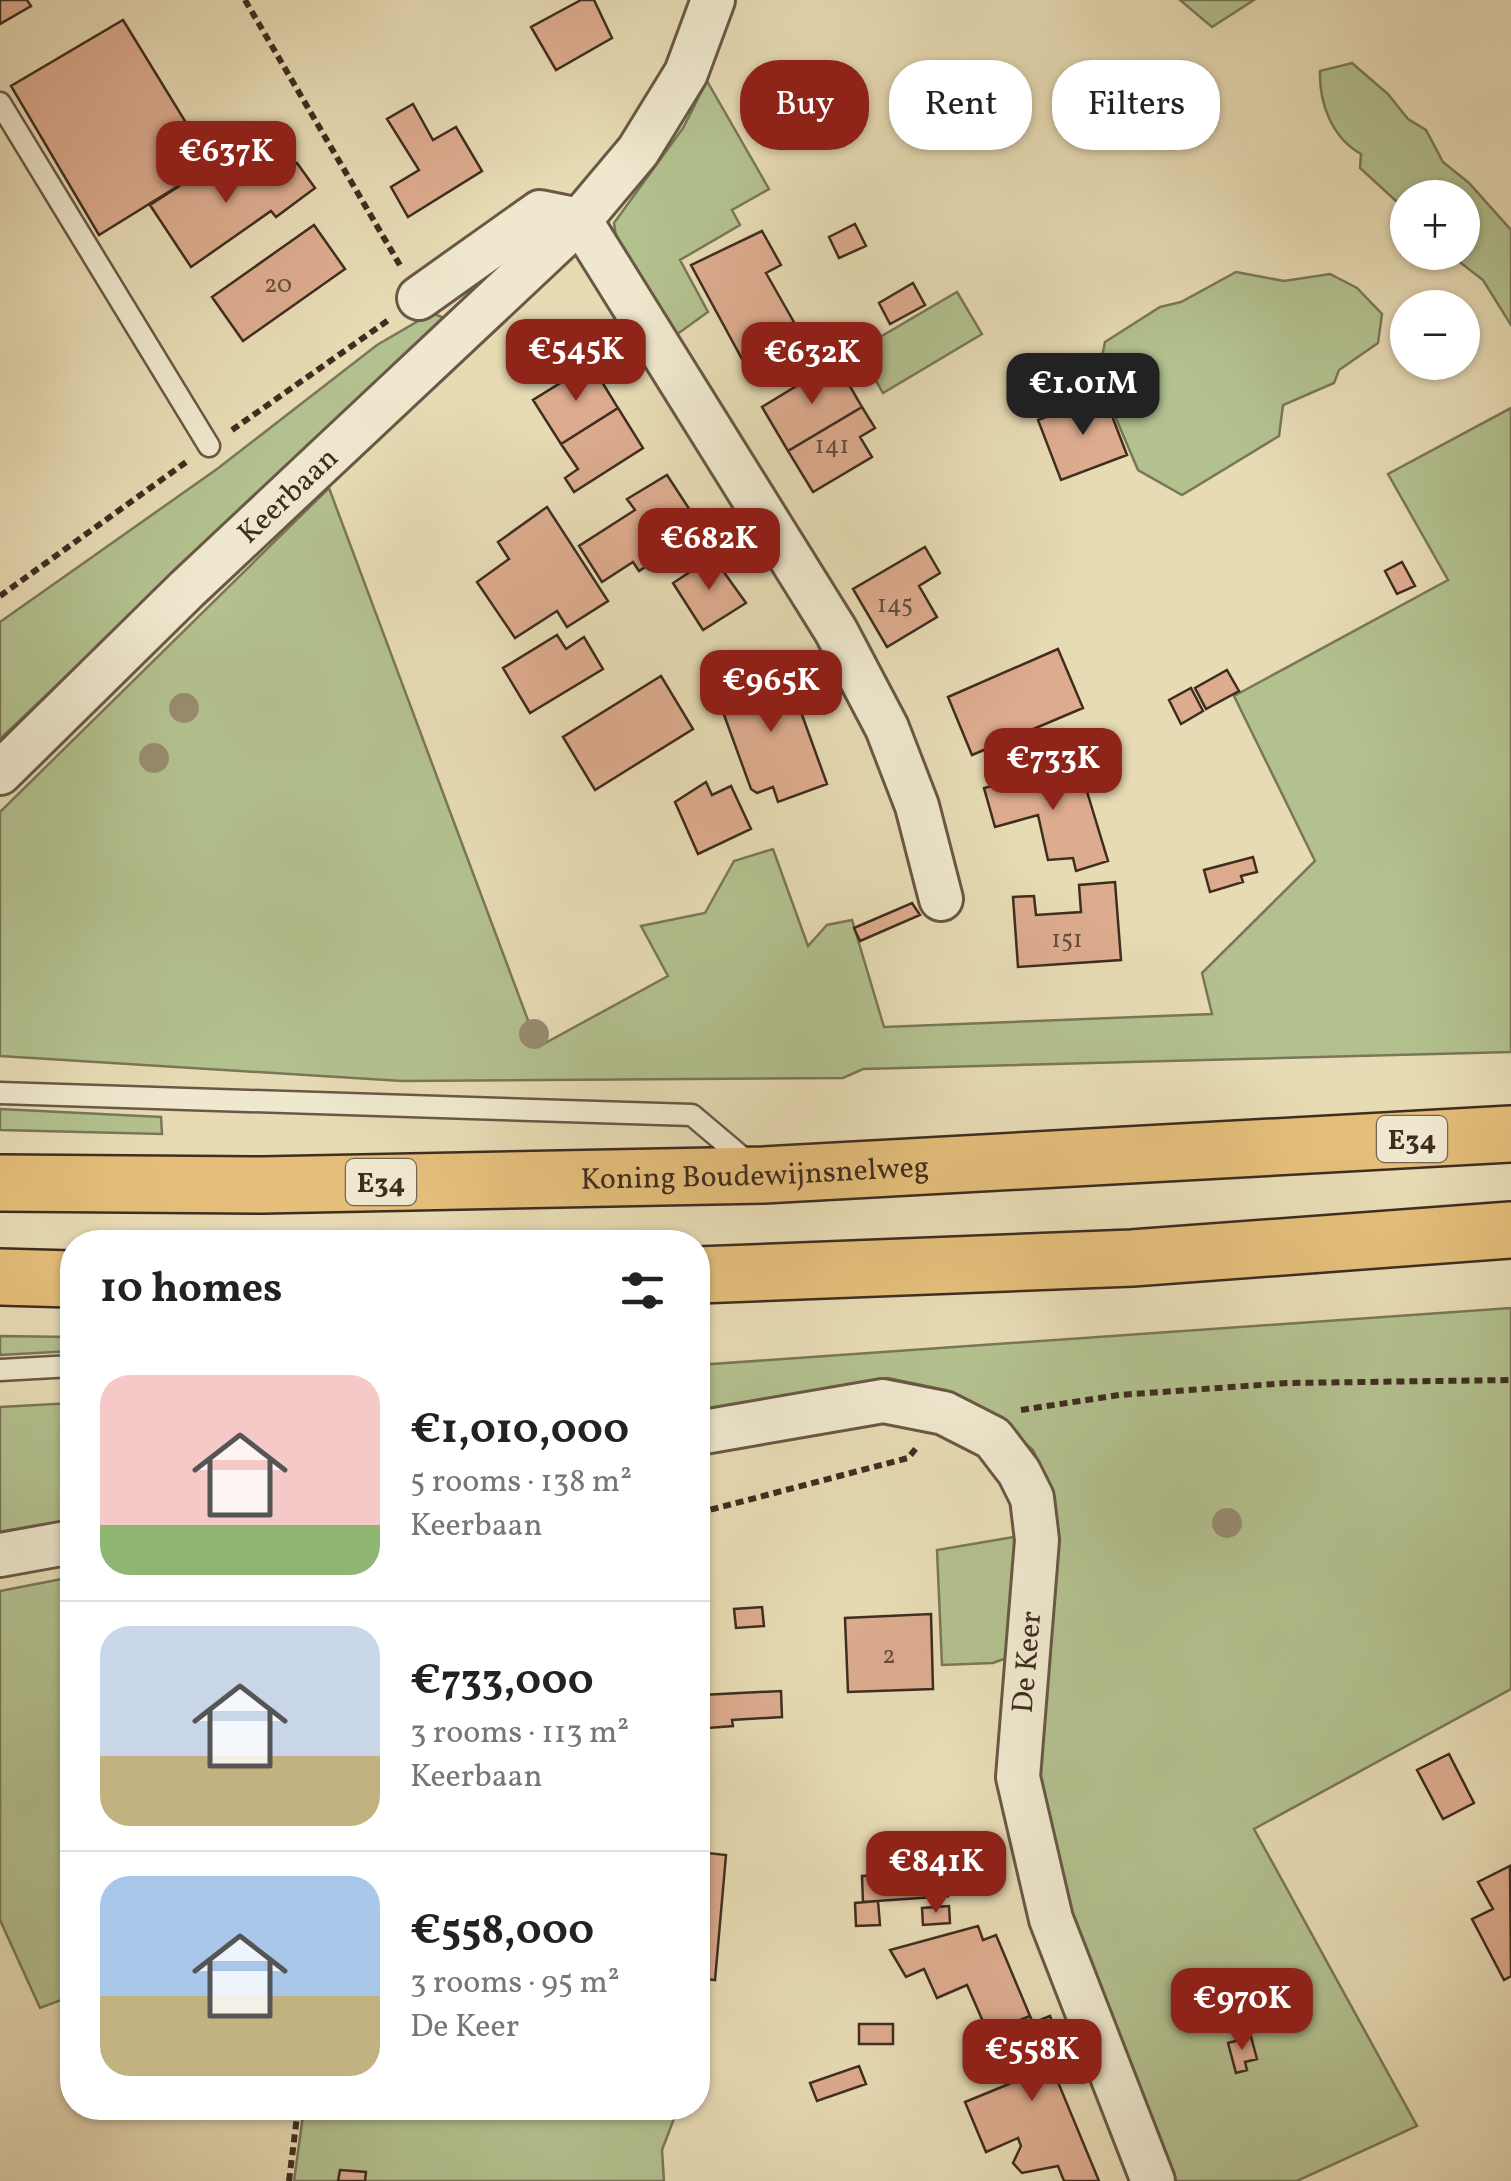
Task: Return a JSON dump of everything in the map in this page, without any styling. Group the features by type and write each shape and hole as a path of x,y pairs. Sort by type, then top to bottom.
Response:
{"highway":[{"name":"Koning Boudewijnsnelweg","path":"0,1183 262,1185 763,1175 1511,1134"},
{"path":"710,1275 1132,1258 1511,1230"},
{"path":"0,1277 60,1278"}],"street":[{"name":"Keerbaan","path":"0,773 187,589 580,220 638,150 686,73 713,0"},
{"path":"419,298 540,212 580,220 836,630 887,728 916,806 940,899"},
{"path":"710,1431 883,1401 959,1420"},
{"name":"De Keer","path":"959,1420 1004,1450 1032,1498 1038,1540 1018,1777 1050,1919 1153,2181"},
{"path":"0,1555 60,1544"}],"lane":[{"path":"0,103 209,446"},
{"path":"0,1093 692,1115 763,1175"},
{"path":"710,1287 762,1274"},
{"path":"0,1370 60,1367"}],"path":[{"path":"245,0 419,298"},
{"path":"710,1510 908,1458 959,1420 1119,1395 1288,1383 1511,1380"},
{"path":"289,2181 297,2120"}],"green space":[{"path":"1180,0 1254,0 1212,27"},
{"path":"1352,63 1388,94 1408,119 1426,130 1443,162 1465,180 1390,180 1390,195 1360,168 1361,154 1335,129 1325,107 1320,71"},
{"path":"707,81 740,138 740,150 747,150 769,189 732,210 740,225 680,260 708,312 676,335 617,243 614,223 683,128"},
{"path":"1480,195 1511,230 1511,325 1483,280 1470,270 1480,270"},
{"path":"1236,272 1284,281 1330,274 1357,288 1382,314 1378,343 1339,370 1334,383 1283,405 1279,436 1182,495 1138,470 1098,376 1105,342 1160,307 1181,302"},
{"path":"957,292 982,334 883,393 858,350"},
{"path":"432,313 444,318 0,739 0,622 217,469 377,345"},
{"path":"1511,408 1511,1052 863,1069 843,1078 402,1081 0,1056 0,812 329,488 538,1047 668,976 641,926 705,913 734,861 773,849 808,946 827,925 852,920 884,1027 1212,1014 1202,973 1315,861 1234,696 1448,580 1388,474"},
{"path":"0,1109 161,1117 162,1134 0,1130"},
{"path":"1511,1308 1511,1689 1254,1829 1417,2126 1297,2181 1171,2181 1061,1899 1034,1755 1051,1508 1046,1478 1033,1450 985,1409 945,1390 888,1378 710,1408 710,1364"},
{"path":"0,1336 60,1337 60,1352 0,1355"},
{"path":"60,1404 60,1524 0,1534 0,1407"},
{"path":"1020,1536 1012,1656 993,1663 942,1665 937,1550"},
{"path":"60,1579 60,2000 40,2008 0,1920 0,1591"},
{"path":"302,2120 673,2120 662,2150 664,2181 294,2181"}],"building":[{"path":"0,0 27,0 31,6 0,24"},
{"path":"581,0 594,0 612,38 556,70 531,27"},
{"path":"123,20 212,165 99,235 11,86"},
{"path":"413,104 433,140 456,127 482,171 408,217 391,187 419,170 387,119"},
{"path":"267,157 280,175 297,163 315,188 276,217 271,211 191,267 150,205 212,165 226,186"},
{"path":"855,224 866,246 839,258 829,237"},
{"path":"314,225 345,269 243,341 212,297"},
{"path":"762,231 781,265 766,273 803,338 748,370 691,265"},
{"path":"913,283 925,305 890,324 879,303"},
{"path":"836,362 862,407 788,451 762,407"},
{"path":"591,364 618,408 561,444 533,400"},
{"path":"1104,395 1127,455 1061,480 1038,420"},
{"path":"862,407 875,428 860,437 872,457 813,492 788,451"},
{"path":"618,408 643,448 574,492 565,478 578,469 561,444"},
{"path":"667,475 703,530 639,571 633,562 602,582 579,546 635,510 627,499"},
{"path":"547,507 608,601 567,627 557,611 515,638 477,582 509,559 498,542"},
{"path":"925,547 940,573 919,586 937,617 887,647 853,589"},
{"path":"713,557 746,603 703,630 673,583"},
{"path":"1402,562 1415,586 1397,594 1385,571"},
{"path":"557,635 566,649 584,637 603,669 530,713 503,668"},
{"path":"1058,649 1083,708 972,755 948,697"},
{"path":"784,665 827,784 778,802 773,787 757,793 751,789 715,690"},
{"path":"1227,670 1239,691 1206,709 1195,688"},
{"path":"661,676 693,729 595,790 563,737"},
{"path":"1191,688 1203,711 1181,724 1169,700"},
{"path":"1078,762 1108,861 1076,871 1073,858 1048,860 1038,815 995,827 984,788"},
{"path":"706,782 712,795 731,786 751,829 698,854 675,802"},
{"path":"1253,857 1257,872 1241,876 1243,882 1210,892 1204,870"},
{"path":"1115,882 1121,960 1018,967 1013,897 1034,896 1036,915 1081,912 1079,885"},
{"path":"912,903 920,915 860,941 854,928"},
{"path":"762,1607 764,1626 736,1628 734,1609"},
{"path":"931,1614 933,1689 848,1692 845,1618"},
{"path":"781,1691 782,1717 732,1720 733,1726 710,1728 710,1695"},
{"path":"1449,1754 1474,1803 1443,1819 1417,1770"},
{"path":"945,1836 948,1896 863,1902 862,1876 889,1875 887,1840"},
{"path":"710,1853 726,1855 715,1980 710,1979"},
{"path":"1510,1866 1511,1976 1504,1980 1472,1919 1493,1909 1478,1882"},
{"path":"878,1901 880,1925 856,1926 855,1903"},
{"path":"949,1906 950,1923 923,1925 922,1908"},
{"path":"978,1926 983,1940 996,1935 1030,2016 988,2033 967,1985 937,1998 924,1969 906,1977 890,1950"},
{"path":"1030,2016 1033,2023 1050,2016 1066,2056 1050,2063 1099,2181 1064,2181 1058,2166 1022,2173 1013,2163 1021,2146 1018,2138 986,2152 965,2102 1009,2084 988,2033"},
{"path":"859,2024 893,2024 893,2044 859,2044"},
{"path":"1251,2037 1257,2059 1245,2062 1247,2070 1236,2073 1228,2043"},
{"path":"859,2066 866,2084 817,2101 810,2083"},
{"path":"340,2170 366,2172 365,2181 338,2181"}]}
